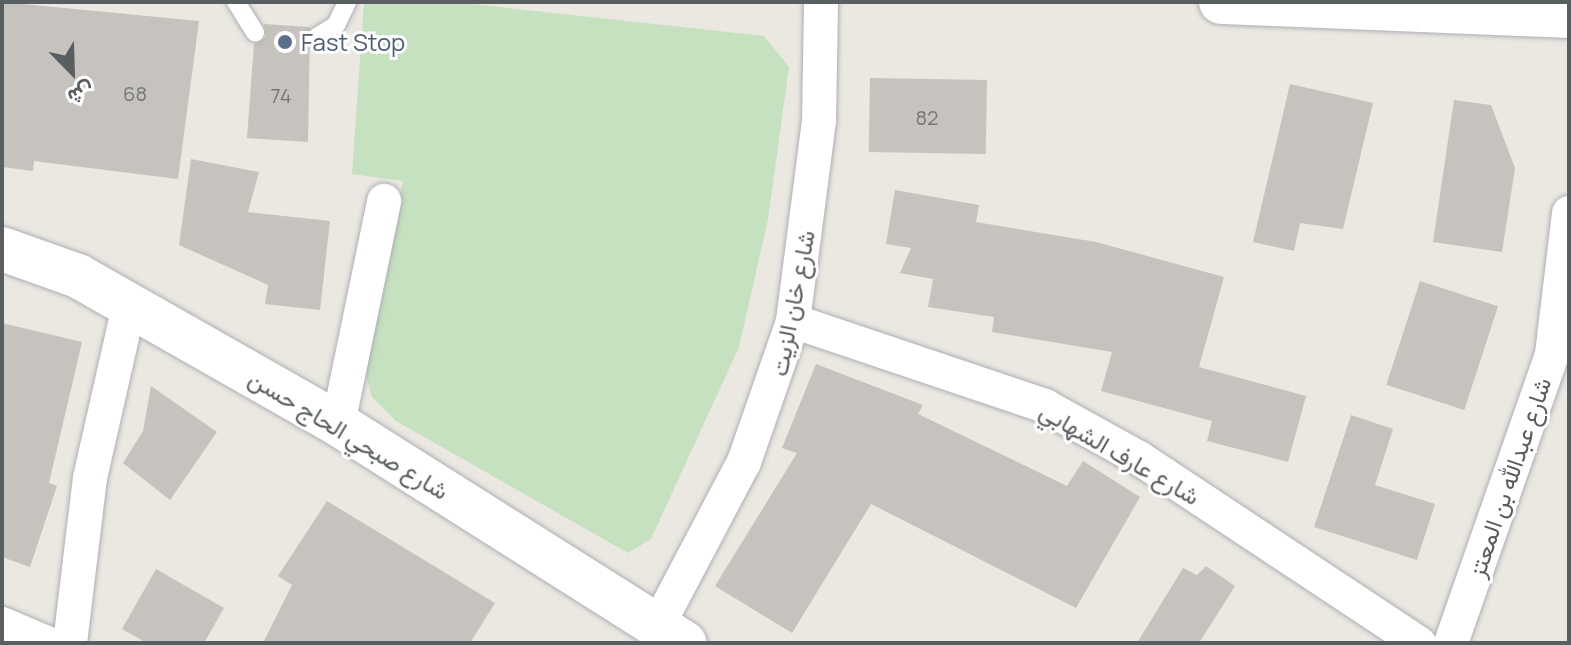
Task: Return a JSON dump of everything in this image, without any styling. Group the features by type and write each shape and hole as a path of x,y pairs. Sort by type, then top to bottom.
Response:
{"street":[{"name":"شارع خان الزيت","path":"671,634 744,462 793,321 819,121 821,2"},
{"path":"1221,2 1569,16"},
{"path":"338,424 384,201"},
{"name":"شارع عبدالله بن المعتز","path":"1451,643 1565,320 1569,213"},
{"name":"شارع صبحي الحاج حسن","path":"2,249 78,276 338,424 671,634"},
{"path":"70,643 90,478 129,306"},
{"name":"شارع عارف الشهابي","path":"793,321 1045,406 1139,458 1419,643"},
{"path":"5,631 47,643"}],"lane":[{"path":"236,2 255,32"},
{"path":"317,37 336,25 347,2"}],"green space":[{"path":"364,2 454,2 764,36 789,67 768,219 739,347 651,539 628,553 396,421 372,397 364,369 403,181 352,174"}],"building":[{"path":"2,2 199,21 178,179 34,161 33,171 2,167"},
{"path":"264,24 310,27 308,142 247,138 254,44 266,37"},
{"path":"870,78 987,80 986,154 869,152"},
{"path":"1290,84 1373,103 1343,229 1300,223 1294,251 1253,242"},
{"path":"1454,100 1491,105 1515,168 1502,252 1433,242"},
{"path":"191,159 259,172 248,212 330,221 320,310 265,304 268,285 179,245"},
{"path":"895,190 979,205 976,222 1096,242 1224,277 1199,367 1306,396 1288,462 1207,441 1212,421 1101,391 1112,352 992,332 994,317 928,307 933,279 900,273 911,248 886,244"},
{"path":"1420,281 1498,306 1464,410 1386,385"},
{"path":"2,323 82,342 49,483 57,486 30,567 2,557"},
{"path":"816,364 923,405 918,414 1067,486 1083,461 1140,497 1076,608 871,504 792,633 715,586 797,453 782,448"},
{"path":"151,386 217,432 170,500 123,463 143,431"},
{"path":"1351,415 1393,429 1375,485 1435,504 1417,560 1314,527"},
{"path":"327,501 495,603 470,643 263,643 292,585 278,576"},
{"path":"1206,566 1235,586 1199,643 1137,643 1183,568 1197,575"},
{"path":"156,569 224,608 204,643 147,643 122,629"}],"place":[{"name":"Fast Stop","path":"285,42"}]}
